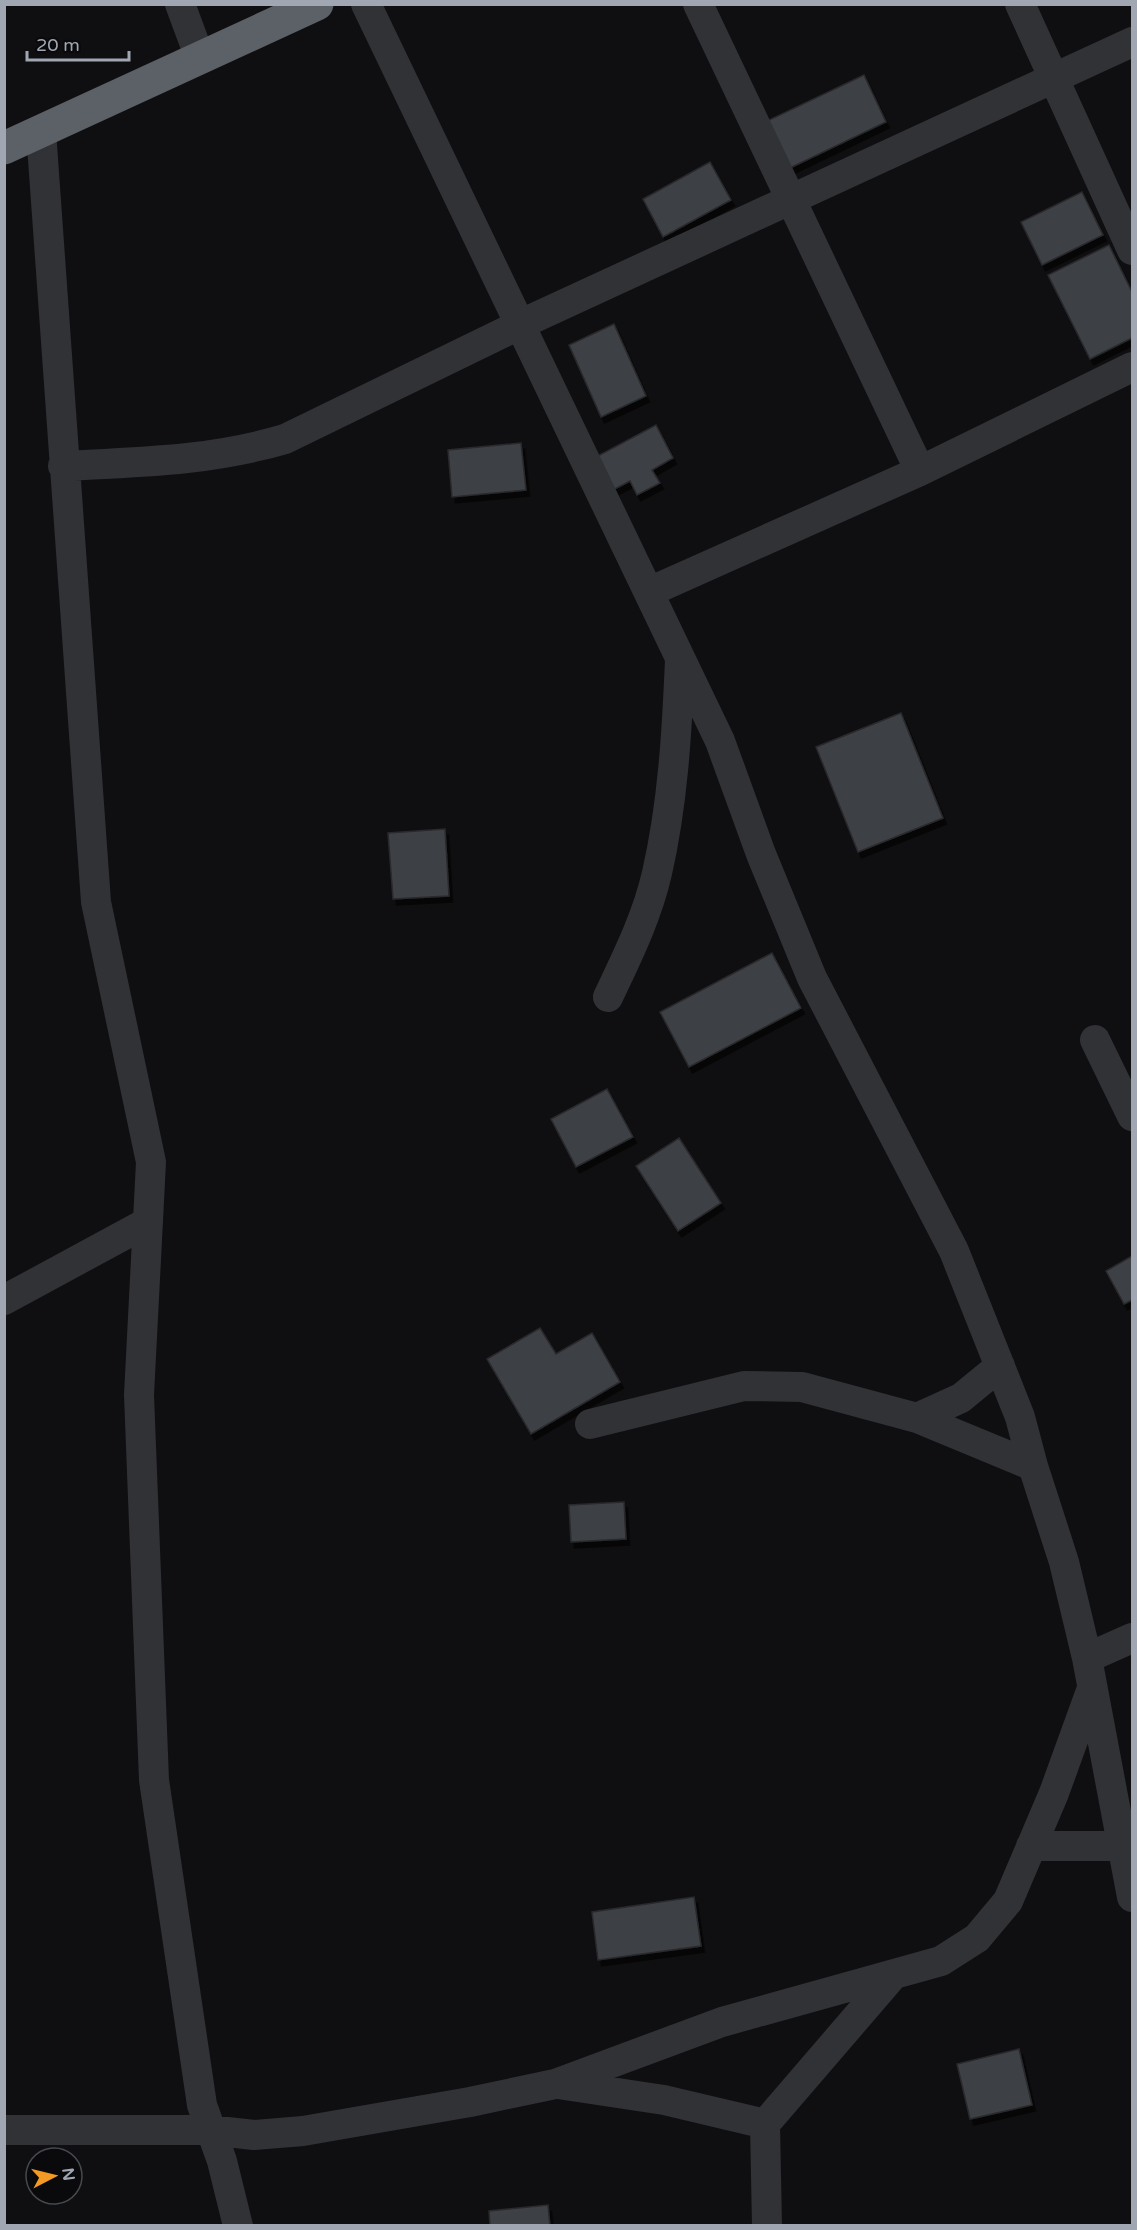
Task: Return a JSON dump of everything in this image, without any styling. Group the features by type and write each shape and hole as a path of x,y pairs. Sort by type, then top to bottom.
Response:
{"highway":[{"path":"4,148 317,4"}],"street":[{"path":"180,4 200,58"},
{"path":"366,4 720,741 761,854 812,978 954,1251 1020,1417 1064,1562 1093,1687 1132,1897"},
{"path":"698,4 920,471"},
{"path":"1020,4 1132,250"},
{"path":"63,466 209,457 245,451 285,440 521,324 1132,42"},
{"path":"41,131 63,466 96,902 151,1162 139,1395 154,1780 202,2105 209,2130 222,2161 238,2226"},
{"path":"649,592 920,471 1132,367"},
{"path":"608,997 636,940 657,874 675,760 681,656"},
{"path":"1095,1040 1132,1116"},
{"path":"4,1300 148,1222"},
{"path":"917,1418 961,1398 1000,1366"},
{"path":"590,1424 744,1386 801,1387 917,1418 1033,1466"},
{"path":"1087,1658 1132,1638"},
{"path":"4,2130 209,2130 254,2135 303,2131 509,2094 555,2084 722,2022 941,1961 977,1938 1008,1901 1054,1793 1093,1687"},
{"path":"1032,1846 1123,1846"},
{"path":"767,2226 765,2124 894,1974"},
{"path":"555,2084 664,2100 765,2124"}],"building":[{"path":"864,75 886,122 790,168 767,121"},
{"path":"710,162 731,200 663,237 643,199"},
{"path":"1082,192 1103,235 1042,265 1021,222"},
{"path":"1109,245 1132,292 1132,338 1090,359 1048,275"},
{"path":"614,324 646,396 601,417 569,345"},
{"path":"656,425 673,458 652,470 660,483 637,495 630,481 611,491 594,458"},
{"path":"521,443 526,490 452,497 448,450"},
{"path":"901,713 943,818 858,852 816,747"},
{"path":"445,829 449,896 393,899 388,833"},
{"path":"772,953 801,1008 689,1067 660,1012"},
{"path":"607,1089 633,1137 576,1167 551,1119"},
{"path":"679,1138 721,1203 678,1231 636,1166"},
{"path":"1132,1256 1132,1300 1124,1304 1106,1271"},
{"path":"540,1328 556,1354 592,1333 620,1382 531,1434 487,1359"},
{"path":"624,1502 626,1539 571,1542 569,1505"},
{"path":"694,1897 701,1946 598,1960 592,1912"},
{"path":"1019,2049 1032,2105 970,2119 957,2064"},
{"path":"548,2205 550,2226 490,2226 489,2211"}]}
